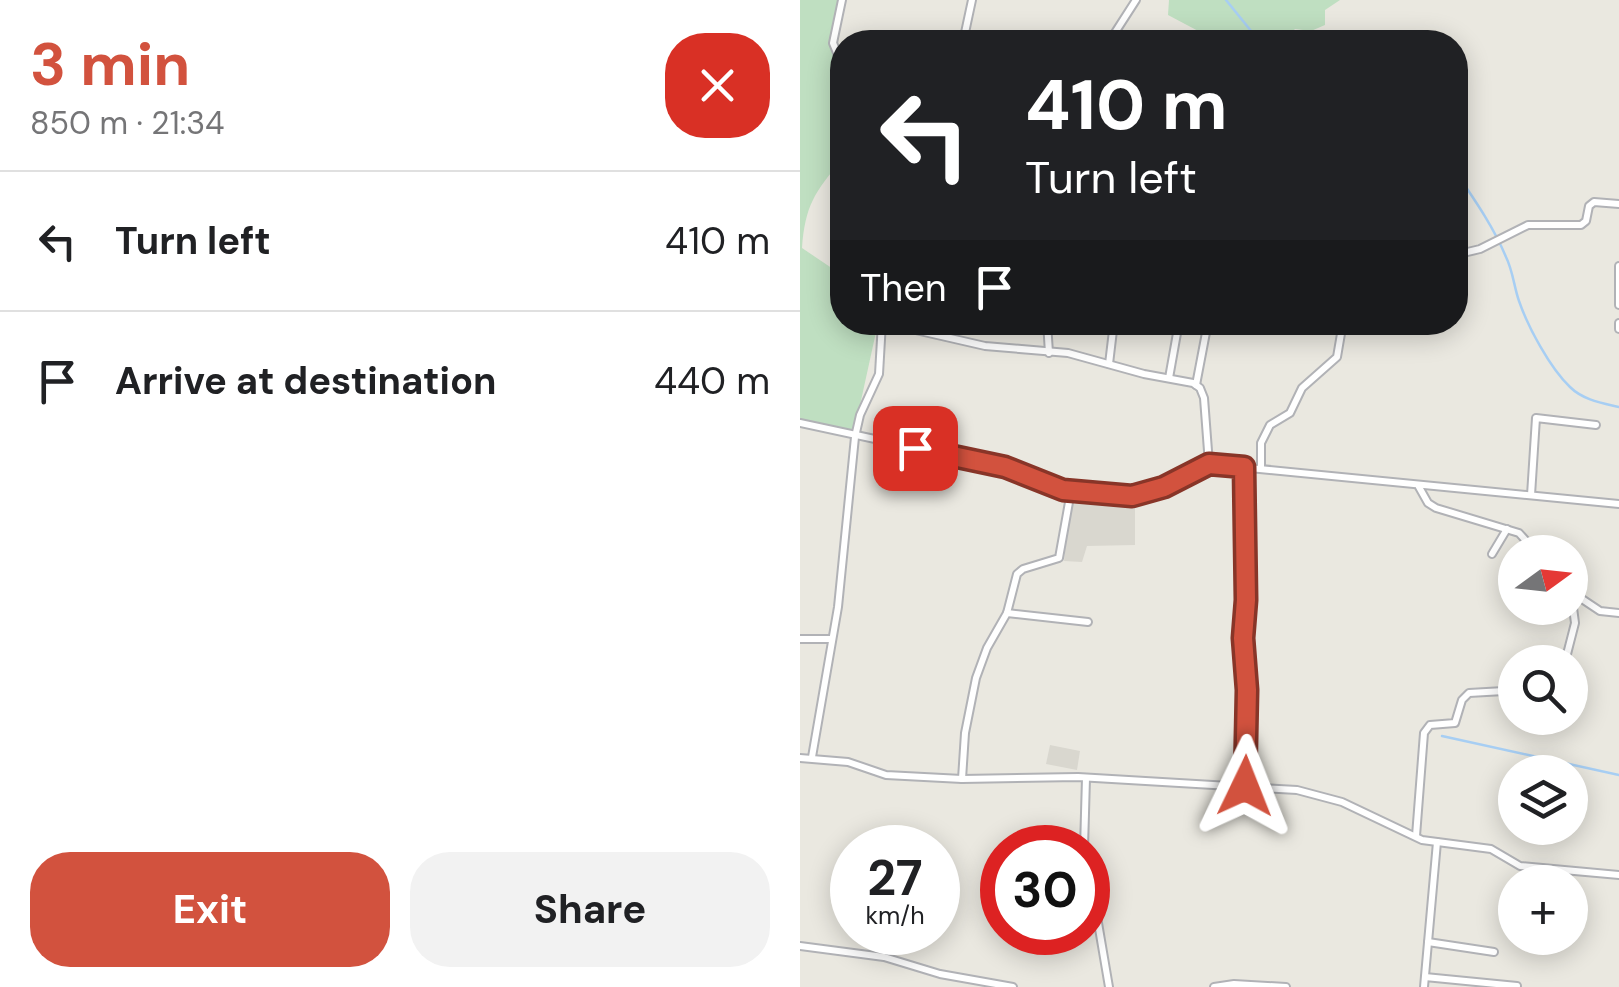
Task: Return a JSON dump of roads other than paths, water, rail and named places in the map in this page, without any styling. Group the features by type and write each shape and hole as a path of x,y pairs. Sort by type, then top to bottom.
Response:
{"street":[{"path":"836,30 842,0"},
{"path":"966,30 972,0"},
{"path":"1117,30 1136,0"},
{"path":"1468,252 1528,225 1581,225 1594,202 1619,204"},
{"path":"1619,266 1619,305"},
{"path":"812,758 832,640 855,438 860,415 879,374 881,335"},
{"path":"938,335 985,346 1068,353 1196,385"},
{"path":"1047,335 1048,353"},
{"path":"1109,364 1112,335"},
{"path":"1169,378 1177,335"},
{"path":"1206,335 1196,385 1204,398 1209,464"},
{"path":"1261,467 1261,443 1270,424 1290,413 1302,388 1338,357 1341,335"},
{"path":"1531,494 1536,418 1596,425"},
{"path":"800,423 855,438 1005,467 1071,491 1132,496 1164,487 1209,464 1619,504"},
{"path":"1244,467 1245,786"},
{"path":"1418,486 1428,503 1436,508 1521,535"},
{"path":"962,778 965,733 976,678 993,636 1008,613 1017,574 1059,558 1071,491"},
{"path":"1492,554 1508,528"},
{"path":"1588,602 1600,611 1619,613"},
{"path":"1008,613 1088,622"},
{"path":"800,640 832,640"},
{"path":"1416,836 1424,734 1430,725 1455,723 1468,693 1498,691"},
{"path":"800,758 848,762 882,774 1086,778 1316,793 1416,836 1491,849 1520,866 1619,875"},
{"path":"1085,825 1086,778"},
{"path":"1424,987 1437,842"},
{"path":"1428,942 1494,952"},
{"path":"800,946 884,957 940,974 1013,987"},
{"path":"1104,955 1109,987"},
{"path":"1424,976 1517,986"},
{"path":"1214,987 1286,987"}],"waterway":[{"path":"1226,0 1250,30"},
{"path":"1468,190 1501,246 1523,311 1555,369 1581,395 1619,407"},
{"path":"1442,736 1619,775"}]}
